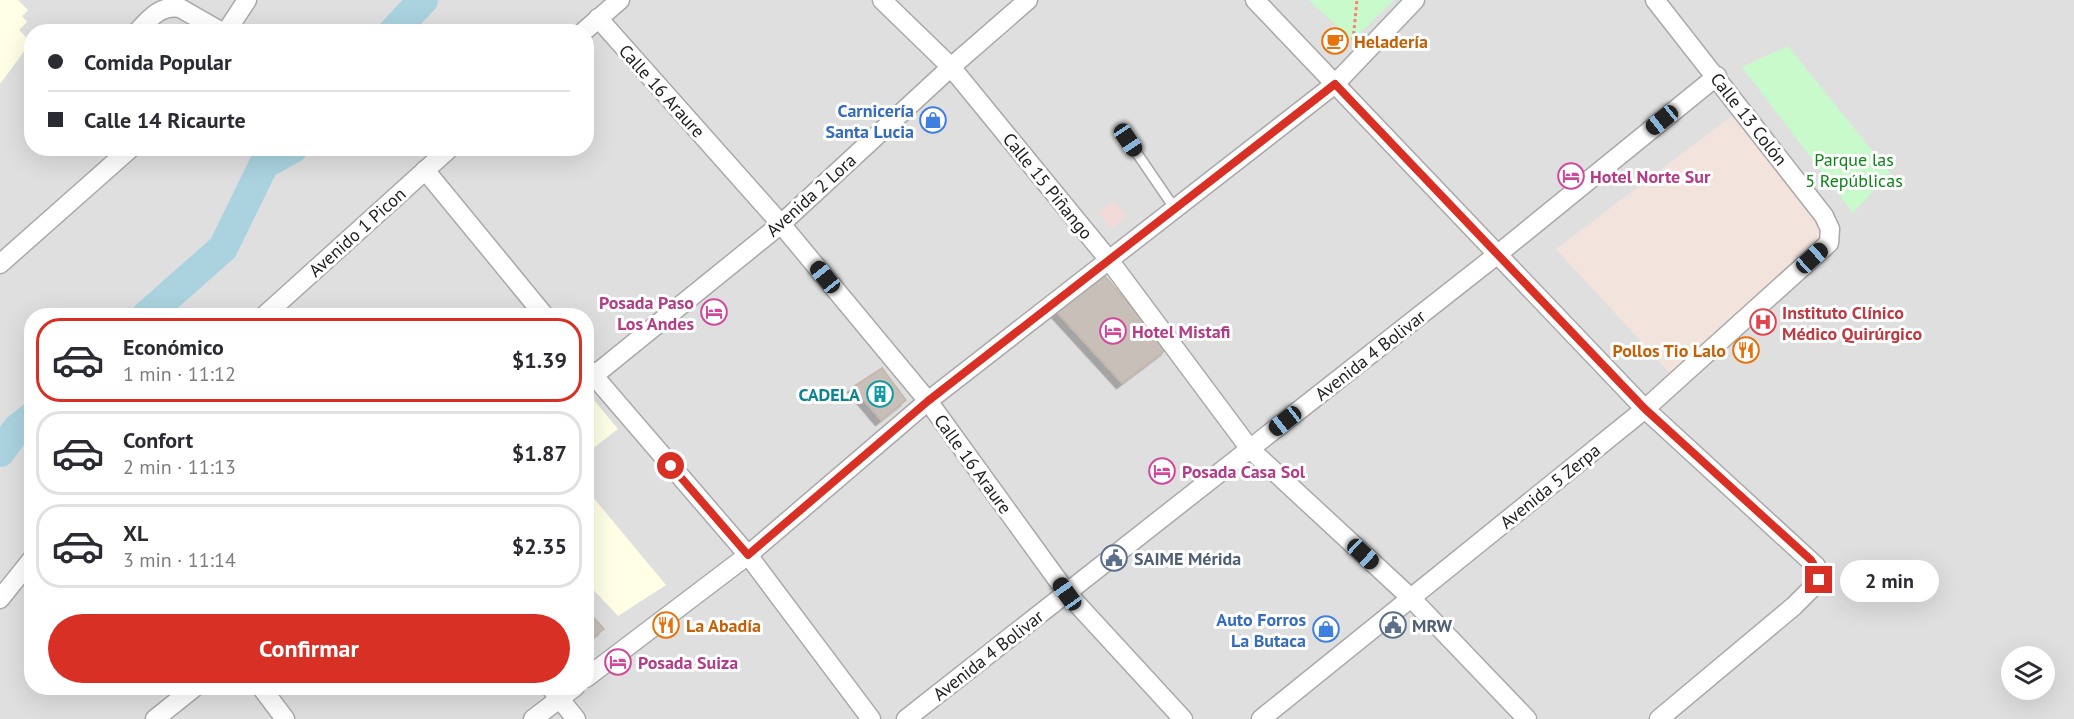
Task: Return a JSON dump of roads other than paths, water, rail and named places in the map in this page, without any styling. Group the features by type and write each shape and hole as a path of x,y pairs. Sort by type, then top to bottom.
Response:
{"street":[{"path":"230,24 247,0"},
{"path":"591,24 620,0"},
{"name":"Calle 15 Piñango","path":"882,0 951,67 1109,260 1250,449 1412,599 1527,719"},
{"name":"Avenida 2 Lora","path":"594,372 781,224 951,67 1028,0"},
{"path":"1255,0 1645,409 1811,560 1820,575 1819,580 1794,606 1659,719"},
{"path":"594,672 748,555 928,401 1335,84 1415,0"},
{"name":"Calle 13 Colón","path":"1655,0 1717,76 1824,216 1830,229 1829,243"},
{"path":"144,24 152,15 172,7 180,8 209,24"},
{"name":"Calle 16 Araure","path":"597,18 781,224 928,401 1067,594 1183,719"},
{"name":"Avenida 4 Bolivar","path":"906,719 1498,254 1717,76"},
{"path":"0,264 122,156"},
{"name":"Avenido 1 Picon","path":"273,308 441,156"},
{"path":"425,170 538,308"},
{"name":"Avenida 5 Zerpa","path":"1261,719 1645,409 1829,243"},
{"path":"594,382 748,555 871,719"},
{"path":"0,599 24,569"},
{"path":"155,719 185,695"},
{"path":"267,695 285,719"},
{"path":"533,719 553,695"},
{"path":"557,695 576,719"}],"lane":[{"path":"1128,140 1175,209"}],"waterway":[{"path":"400,24 423,0"},
{"path":"155,308 223,248 264,164 278,156"},
{"path":"0,452 24,423"}],"place":[{"name":"Heladería","path":"1335,41"},
{"name":"Carnicería Santa Lucia","path":"933,120"},
{"name":"Hotel Norte Sur","path":"1571,176"},
{"name":"Posada Paso Los Andes","path":"714,312"},
{"name":"Instituto Clínico Médico Quirúrgico","path":"1763,322"},
{"name":"Hotel Mistafi","path":"1113,331"},
{"name":"Pollos Tio Lalo","path":"1746,350"},
{"name":"CADELA","path":"880,394"},
{"name":"Posada Casa Sol","path":"1162,471"},
{"name":"SAIME Mérida","path":"1114,558"},
{"name":"La Abadía","path":"666,625"},
{"name":"MRW","path":"1393,625"},
{"name":"Auto Forros La Butaca","path":"1326,629"},
{"name":"Posada Suiza","path":"618,662"}],"park label":[{"name":"Parque las 5 Repúblicas","path":"1854,169"}]}
